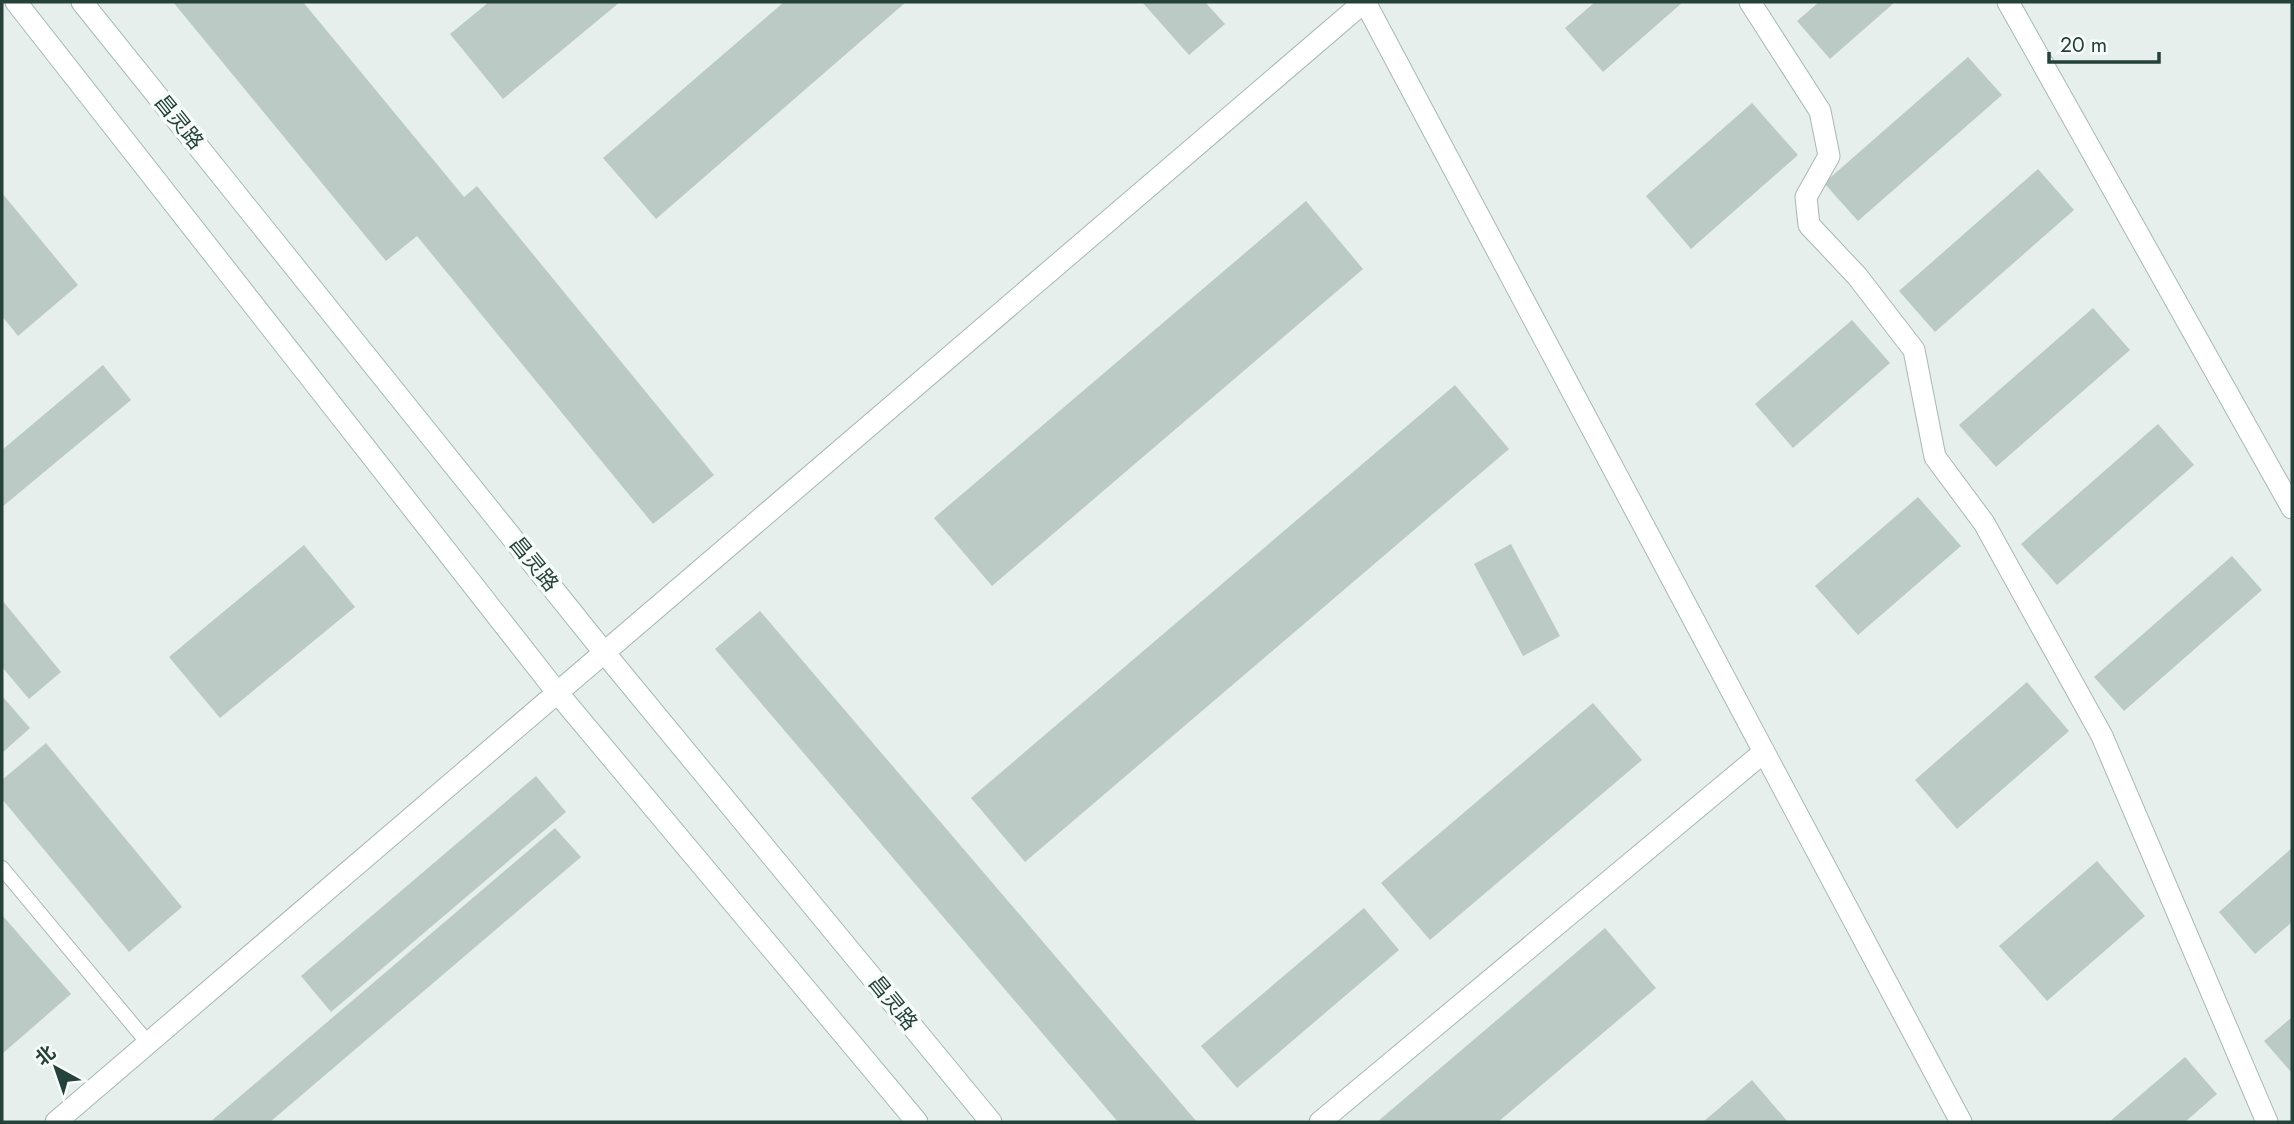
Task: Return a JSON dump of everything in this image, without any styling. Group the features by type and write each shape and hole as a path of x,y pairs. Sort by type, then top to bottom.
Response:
{"street":[{"path":"16,2 556,691 917,1122"},
{"name":"昌灵路","path":"82,2 603,651 991,1122"},
{"path":"56,1122 556,691 1364,2 1961,1122"},
{"path":"1750,2 1819,111 1829,156 1806,197 1809,225 1857,276 1914,350 1935,457 1984,523 2102,736 2267,1122"},
{"path":"2008,2 2292,508"},
{"path":"1320,1122 1764,752"}],"lane":[{"path":"2,868 148,1043"}],"building":[{"path":"173,2 303,2 464,197 477,186 714,475 653,524 417,236 386,261"},
{"path":"489,2 620,2 503,99 450,34"},
{"path":"784,2 906,2 656,219 603,158"},
{"path":"1142,2 1205,2 1225,24 1189,55"},
{"path":"1595,2 1683,2 1603,72 1565,28"},
{"path":"1819,2 1895,2 1830,59 1797,21"},
{"path":"1968,57 2002,95 1858,221 1824,183"},
{"path":"1752,103 1798,155 1691,249 1646,196"},
{"path":"2038,169 2074,210 1935,332 1899,291"},
{"path":"2,193 78,285 18,336 2,316"},
{"path":"1306,201 1363,269 992,586 934,518"},
{"path":"2093,308 2130,350 1996,467 1959,425"},
{"path":"1852,320 1890,363 1793,448 1755,404"},
{"path":"103,365 131,400 2,507 2,450"},
{"path":"1455,385 1509,449 1025,862 971,798"},
{"path":"2158,424 2194,465 2057,585 2021,544"},
{"path":"1918,497 1961,546 1858,635 1815,586"},
{"path":"1511,544 1560,636 1523,656 1474,564"},
{"path":"304,545 355,607 220,718 169,657"},
{"path":"2232,556 2262,590 2124,711 2094,677"},
{"path":"2,600 61,672 29,699 2,667"},
{"path":"760,611 1197,1122 1118,1122 715,649"},
{"path":"2027,682 2069,731 1957,829 1915,780"},
{"path":"2,696 30,728 2,753"},
{"path":"1593,703 1642,760 1430,940 1381,883"},
{"path":"46,743 182,907 129,952 2,799 2,780"},
{"path":"536,776 566,812 331,1012 301,976"},
{"path":"555,828 581,857 270,1122 210,1122"},
{"path":"2292,848 2292,922 2255,954 2219,912"},
{"path":"2097,861 2145,916 2047,1001 1999,946"},
{"path":"1364,908 1399,950 1237,1088 1201,1046"},
{"path":"2,915 71,994 2,1054"},
{"path":"1605,928 1656,988 1498,1122 1377,1122"},
{"path":"2292,1017 2292,1073 2264,1041"},
{"path":"2185,1057 2217,1094 2185,1122 2109,1122"},
{"path":"1752,1080 1788,1122 1703,1122"}]}
